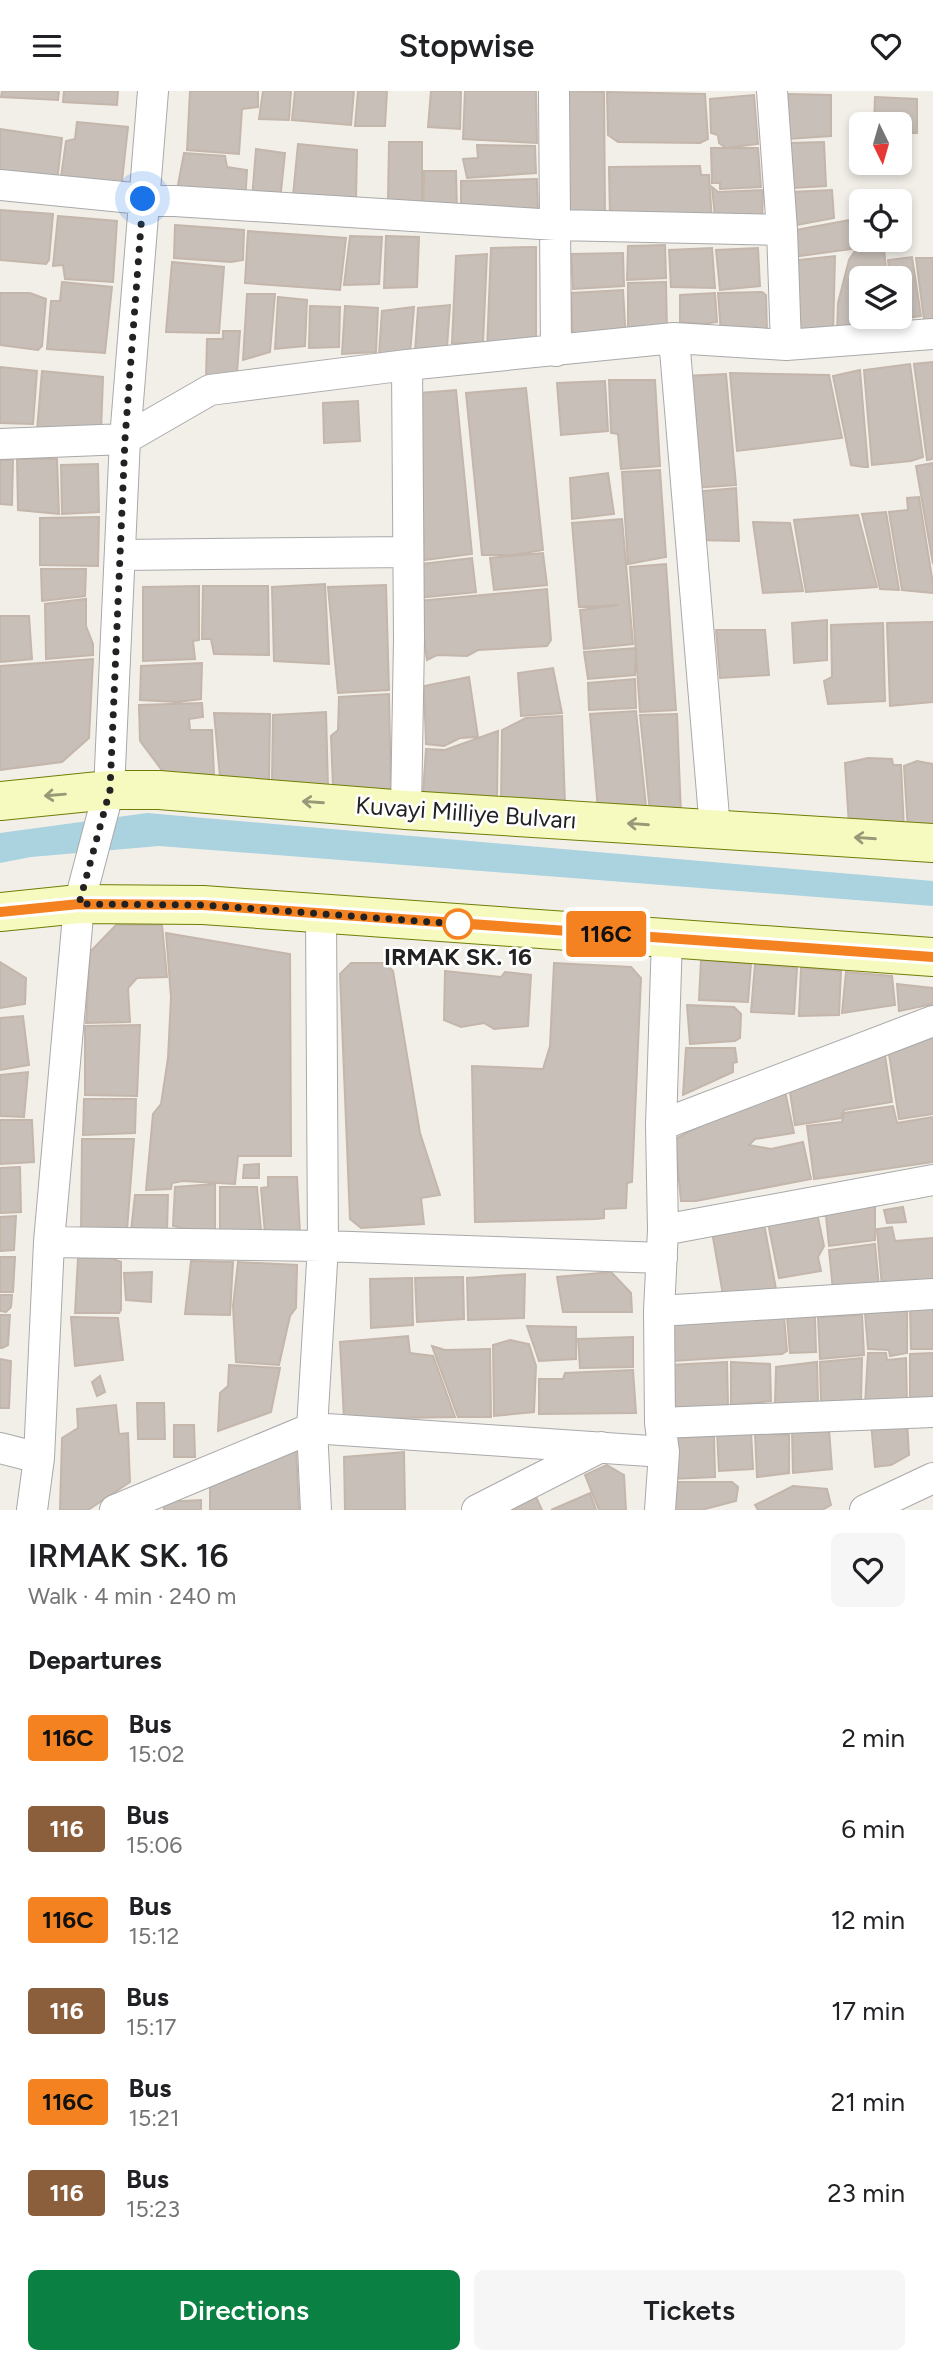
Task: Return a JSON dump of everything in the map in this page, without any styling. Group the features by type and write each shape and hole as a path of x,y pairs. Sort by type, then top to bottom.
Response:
{"main road":[{"name":"Kuvayi Milliye Bulvarı","path":"0,801 110,790 159,790 406,810 933,843"},
{"path":"0,912 79,904 203,905 933,957"}],"street":[{"path":"32,1510 39,1458 49,1242 79,904 110,790 125,439 153,91"},
{"path":"554,91 556,351"},
{"path":"772,91 782,230 786,345"},
{"path":"0,185 143,199 556,225 782,230"},
{"path":"0,445 125,439 210,390 407,365 674,338 786,345 933,334"},
{"path":"674,338 715,829"},
{"path":"406,810 407,365"},
{"path":"120,555 408,552"},
{"path":"316,1510 313,1428 323,1246 321,914"},
{"path":"660,1510 661,1125 667,938"},
{"path":"661,1125 933,1021"},
{"path":"49,1242 323,1246 662,1244 933,1180"},
{"path":"659,1311 933,1294"},
{"path":"115,1510 313,1428 601,1447 662,1437 933,1412"},
{"path":"0,1447 39,1458"},
{"path":"477,1510 601,1447"},
{"path":"865,1510 933,1478"}],"water":[{"path":"147,813 933,881 933,906 159,846 31,857 0,863 0,833"}],"building":[{"path":"2,91 59,91 58,100 1,97"},
{"path":"64,91 118,91 117,105 63,102"},
{"path":"190,91 258,91 258,107 242,109 239,154 187,150"},
{"path":"263,91 291,91 289,120 259,119"},
{"path":"295,91 354,91 351,125 292,120"},
{"path":"358,91 387,91 385,126 355,126"},
{"path":"431,91 461,91 460,129 428,127"},
{"path":"465,91 536,91 537,143 463,139"},
{"path":"567,91 604,92 605,216 570,217"},
{"path":"607,92 705,94 708,139 700,143 618,142 608,135"},
{"path":"788,94 831,95 831,136 788,139"},
{"path":"754,95 758,144 726,148 719,143 718,135 711,133 710,99"},
{"path":"875,97 917,99 917,133 912,133 912,112 874,112"},
{"path":"77,122 128,127 121,190 60,184 66,141 75,139"},
{"path":"0,129 62,138 57,182 0,175"},
{"path":"389,142 422,142 422,203 388,202"},
{"path":"824,142 826,186 793,188 789,143"},
{"path":"298,144 357,150 356,200 293,196"},
{"path":"477,145 535,146 536,173 467,178 463,159 478,158"},
{"path":"711,148 758,148 761,187 720,189 720,183 712,183"},
{"path":"256,149 285,153 280,201 252,199"},
{"path":"184,153 225,156 227,167 247,170 245,203 181,194 178,185"},
{"path":"700,166 701,175 709,175 712,222 610,218 609,167"},
{"path":"424,171 456,171 457,212 423,215"},
{"path":"537,179 538,214 461,216 461,181"},
{"path":"712,187 718,192 763,190 762,226 716,228"},
{"path":"832,190 834,218 791,226 790,192"},
{"path":"0,210 53,214 49,260 46,264 0,260"},
{"path":"58,216 117,221 113,282 65,279 63,265 53,266"},
{"path":"849,220 849,249 792,257 790,231"},
{"path":"175,225 244,230 243,260 231,262 174,258"},
{"path":"248,231 346,238 340,290 245,283"},
{"path":"350,236 382,237 379,284 344,285"},
{"path":"386,236 419,237 417,287 384,288"},
{"path":"665,245 666,278 627,280 628,246"},
{"path":"536,247 536,337 487,350 491,248"},
{"path":"712,248 715,288 671,287 669,250"},
{"path":"758,248 760,286 720,290 716,250"},
{"path":"854,252 884,252 886,266 849,266 849,329 893,330 837,334 838,303 849,260"},
{"path":"623,253 624,286 573,289 571,254"},
{"path":"487,254 483,343 452,343 456,256"},
{"path":"835,256 833,334 794,333 790,261"},
{"path":"912,257 921,316 912,317 912,266 889,266 888,260"},
{"path":"916,258 933,258 933,320 924,320"},
{"path":"172,262 224,267 219,333 166,332"},
{"path":"62,282 112,287 105,353 47,349 51,301 60,301"},
{"path":"666,282 667,331 628,333 628,283"},
{"path":"623,290 626,340 573,343 571,293"},
{"path":"762,292 766,295 767,332 721,333 718,293"},
{"path":"0,293 30,293 46,299 42,346 38,350 0,345"},
{"path":"715,293 717,322 680,322 680,295"},
{"path":"247,294 275,294 270,352 243,360"},
{"path":"278,297 307,300 305,346 275,349"},
{"path":"450,305 447,347 415,352 418,308"},
{"path":"310,306 340,307 339,347 309,348"},
{"path":"345,306 378,308 376,352 342,354"},
{"path":"414,307 410,353 379,354 382,311"},
{"path":"223,331 240,331 237,373 206,378 207,339 223,339"},
{"path":"933,362 933,459 927,460 914,364"},
{"path":"910,364 923,457 872,465 864,370"},
{"path":"0,367 37,371 33,424 0,423"},
{"path":"860,370 868,467 851,465 833,376"},
{"path":"42,371 103,377 101,433 37,430"},
{"path":"730,373 829,375 842,438 737,451"},
{"path":"726,374 736,485 693,488 684,376"},
{"path":"609,380 655,380 660,466 621,469 618,434 611,433"},
{"path":"605,381 608,431 561,435 557,383"},
{"path":"526,388 543,550 514,555 482,555 466,393"},
{"path":"456,390 472,554 424,560 420,393"},
{"path":"358,401 360,441 324,443 323,403"},
{"path":"17,459 57,459 59,514 18,510"},
{"path":"0,460 13,460 12,505 0,504"},
{"path":"933,463 933,564 916,466"},
{"path":"98,464 99,512 62,514 61,465"},
{"path":"660,470 666,557 628,564 622,472"},
{"path":"608,473 614,514 572,519 570,478"},
{"path":"736,488 739,541 696,540 693,492"},
{"path":"919,497 933,593 902,590 889,512 908,510 907,498"},
{"path":"886,512 899,590 880,589 862,514"},
{"path":"858,515 877,587 806,592 794,520"},
{"path":"99,517 98,566 40,565 40,518"},
{"path":"622,519 633,644 584,649 580,610 618,605 579,607 572,523"},
{"path":"753,522 790,523 803,591 763,593"},
{"path":"543,553 547,585 494,590 490,558"},
{"path":"472,558 476,592 418,598 422,564"},
{"path":"666,564 676,710 640,712 630,567"},
{"path":"41,569 86,569 85,596 42,601"},
{"path":"325,584 329,664 274,661 272,587"},
{"path":"386,585 389,690 338,693 328,587"},
{"path":"199,586 199,640 193,641 195,659 143,661 143,587"},
{"path":"203,586 268,586 269,655 214,654 211,639 202,639"},
{"path":"547,589 551,640 547,646 478,650 467,656 437,655 427,660 419,601"},
{"path":"86,599 86,626 93,644 93,655 46,659 45,604"},
{"path":"0,616 29,616 32,659 0,662"},
{"path":"827,620 827,660 794,663 792,623"},
{"path":"933,622 933,702 890,706 887,623"},
{"path":"883,623 885,701 828,704 824,681 832,677 831,625"},
{"path":"716,630 765,630 769,675 720,678"},
{"path":"636,648 635,675 588,679 584,652"},
{"path":"93,659 89,738 62,762 0,770 0,666"},
{"path":"202,663 201,699 177,702 140,700 141,666"},
{"path":"553,668 562,713 521,716 518,673"},
{"path":"469,677 478,737 460,738 444,746 426,744 424,686"},
{"path":"635,679 636,708 589,710 588,683"},
{"path":"389,694 391,791 333,787 331,736 338,730 339,697"},
{"path":"202,703 203,717 189,719 190,730 212,730 214,775 164,773 140,741 139,705"},
{"path":"636,711 646,806 598,810 590,714"},
{"path":"326,712 328,787 272,782 273,715"},
{"path":"214,713 270,714 269,781 220,777"},
{"path":"677,714 681,815 650,812 640,715"},
{"path":"562,716 565,806 501,802 502,730 526,718"},
{"path":"498,731 497,797 423,793 426,749 445,750"},
{"path":"868,758 892,759 893,765 901,765 904,830 849,825 845,763"},
{"path":"917,761 933,764 933,833 908,832 904,766"},
{"path":"116,925 162,925 167,977 137,978 128,988 130,1022 86,1023 90,952"},
{"path":"166,933 290,954 291,1156 238,1156 235,1184 183,1181 172,1183 171,1189 146,1190 153,1114 161,1104 168,1058 171,997"},
{"path":"701,960 751,964 748,1002 699,1000"},
{"path":"0,962 26,978 25,1004 0,1008"},
{"path":"351,963 385,963 393,971 420,1133 440,1195 421,1198 424,1224 361,1228 350,1219 340,974"},
{"path":"554,963 631,967 641,978 632,1182 627,1183 626,1208 604,1209 604,1218 596,1219 475,1222 472,1066 543,1069 550,1046"},
{"path":"755,964 797,968 794,1014 751,1012"},
{"path":"801,968 841,971 839,1015 799,1016"},
{"path":"445,971 501,977 505,972 531,975 528,1026 494,1029 484,1023 461,1027 444,1020"},
{"path":"846,972 892,976 895,1005 842,1013"},
{"path":"897,984 933,988 933,1004 899,1011"},
{"path":"687,1005 734,1007 741,1014 740,1038 735,1041 690,1044"},
{"path":"23,1016 29,1065 0,1070 0,1018"},
{"path":"140,1025 137,1096 85,1095 85,1026"},
{"path":"933,1030 933,1114 899,1119 887,1041"},
{"path":"883,1042 892,1102 844,1110 841,1118 795,1125 788,1079"},
{"path":"686,1048 735,1048 737,1062 733,1063 733,1072 683,1095"},
{"path":"28,1072 24,1117 0,1116 0,1075"},
{"path":"783,1082 794,1133 755,1139 749,1145 771,1149 803,1142 811,1179 696,1201 681,1201 675,1139"},
{"path":"84,1099 136,1099 135,1133 83,1135"},
{"path":"893,1106 897,1123 933,1117 933,1162 814,1179 807,1126 842,1122 844,1113"},
{"path":"0,1120 32,1120 34,1162 0,1164"},
{"path":"82,1139 134,1139 127,1230 81,1229"},
{"path":"259,1164 259,1178 243,1178 244,1165"},
{"path":"20,1167 21,1212 0,1213 0,1168"},
{"path":"268,1177 297,1177 300,1233 265,1234 261,1188 268,1187"},
{"path":"215,1184 215,1230 196,1231 173,1226 175,1187"},
{"path":"220,1187 257,1187 261,1230 220,1230"},
{"path":"135,1195 168,1195 167,1231 131,1231"},
{"path":"875,1199 875,1240 829,1246 826,1216 821,1216"},
{"path":"903,1207 906,1222 887,1223 884,1210"},
{"path":"816,1208 824,1246 818,1257 821,1271 779,1278 767,1218"},
{"path":"16,1216 14,1250 0,1251 0,1217"},
{"path":"763,1218 776,1289 723,1295 711,1226"},
{"path":"892,1227 895,1241 933,1238 933,1281 882,1287 877,1229"},
{"path":"875,1244 879,1287 833,1290 829,1250"},
{"path":"0,1257 15,1257 13,1292 0,1292"},
{"path":"108,1257 121,1262 121,1310 119,1313 75,1313 78,1258"},
{"path":"191,1261 233,1262 230,1315 185,1314"},
{"path":"238,1262 297,1265 296,1308 290,1316 279,1365 236,1362 233,1306"},
{"path":"152,1272 151,1302 126,1300 124,1273"},
{"path":"611,1272 631,1293 632,1312 563,1312 557,1277"},
{"path":"525,1274 524,1318 468,1320 467,1278"},
{"path":"463,1277 464,1319 417,1322 415,1278"},
{"path":"412,1278 413,1325 371,1328 370,1279"},
{"path":"0,1295 12,1295 11,1307 6,1312 0,1311"},
{"path":"910,1307 933,1308 933,1349 911,1349"},
{"path":"907,1311 907,1353 890,1356 889,1350 868,1349 865,1313"},
{"path":"0,1315 10,1315 8,1345 2,1348 0,1348"},
{"path":"862,1315 864,1355 820,1359 818,1317"},
{"path":"71,1317 118,1318 123,1360 75,1366"},
{"path":"784,1317 787,1351 782,1354 673,1361 672,1323"},
{"path":"787,1317 815,1317 816,1352 790,1353"},
{"path":"527,1326 576,1327 576,1359 539,1361"},
{"path":"408,1336 410,1353 433,1356 455,1417 344,1419 340,1342"},
{"path":"633,1337 633,1367 580,1368 578,1339"},
{"path":"510,1340 529,1344 536,1366 534,1412 494,1416 493,1345"},
{"path":"432,1346 445,1350 490,1349 491,1417 458,1417"},
{"path":"868,1353 886,1353 887,1360 906,1358 907,1405 865,1405"},
{"path":"933,1353 933,1400 910,1401 910,1354"},
{"path":"862,1358 861,1402 821,1403 820,1362"},
{"path":"0,1359 11,1361 9,1408 0,1408"},
{"path":"727,1362 728,1405 669,1409 669,1365"},
{"path":"731,1362 770,1364 771,1401 731,1405"},
{"path":"817,1362 818,1403 775,1405 776,1367"},
{"path":"229,1365 280,1368 271,1412 218,1431 220,1393 228,1386"},
{"path":"633,1370 636,1413 539,1414 539,1379 563,1379 565,1373"},
{"path":"100,1376 105,1392 97,1396 92,1382"},
{"path":"137,1403 164,1403 165,1439 138,1439"},
{"path":"116,1405 119,1434 128,1433 130,1482 88,1510 60,1510 62,1438 78,1428 77,1409"},
{"path":"907,1421 909,1455 891,1465 875,1467 871,1423"},
{"path":"174,1425 194,1425 195,1457 174,1457"},
{"path":"829,1429 832,1469 793,1473 792,1431"},
{"path":"717,1431 751,1431 753,1469 719,1471"},
{"path":"755,1433 789,1435 789,1473 757,1477"},
{"path":"714,1436 715,1477 671,1479 672,1438"},
{"path":"296,1449 299,1510 210,1510 210,1479"},
{"path":"404,1452 405,1510 345,1510 344,1457"},
{"path":"607,1465 624,1475 626,1510 599,1510 585,1475"},
{"path":"672,1482 732,1482 738,1487 736,1501 701,1510 674,1510"},
{"path":"793,1486 827,1489 831,1505 822,1510 758,1510 755,1505"},
{"path":"590,1493 596,1510 551,1510"},
{"path":"536,1497 542,1510 510,1510"},
{"path":"201,1500 201,1510 164,1510 164,1502"}],"bus line":[{"name":"116C","path":"0,912 79,904 203,905 933,957"}],"place":[{"name":"IRMAK SK. 16","path":"458,924"}],"route":[{"path":"143,199 125,439 110,790 79,904 203,905 458,924"}]}
